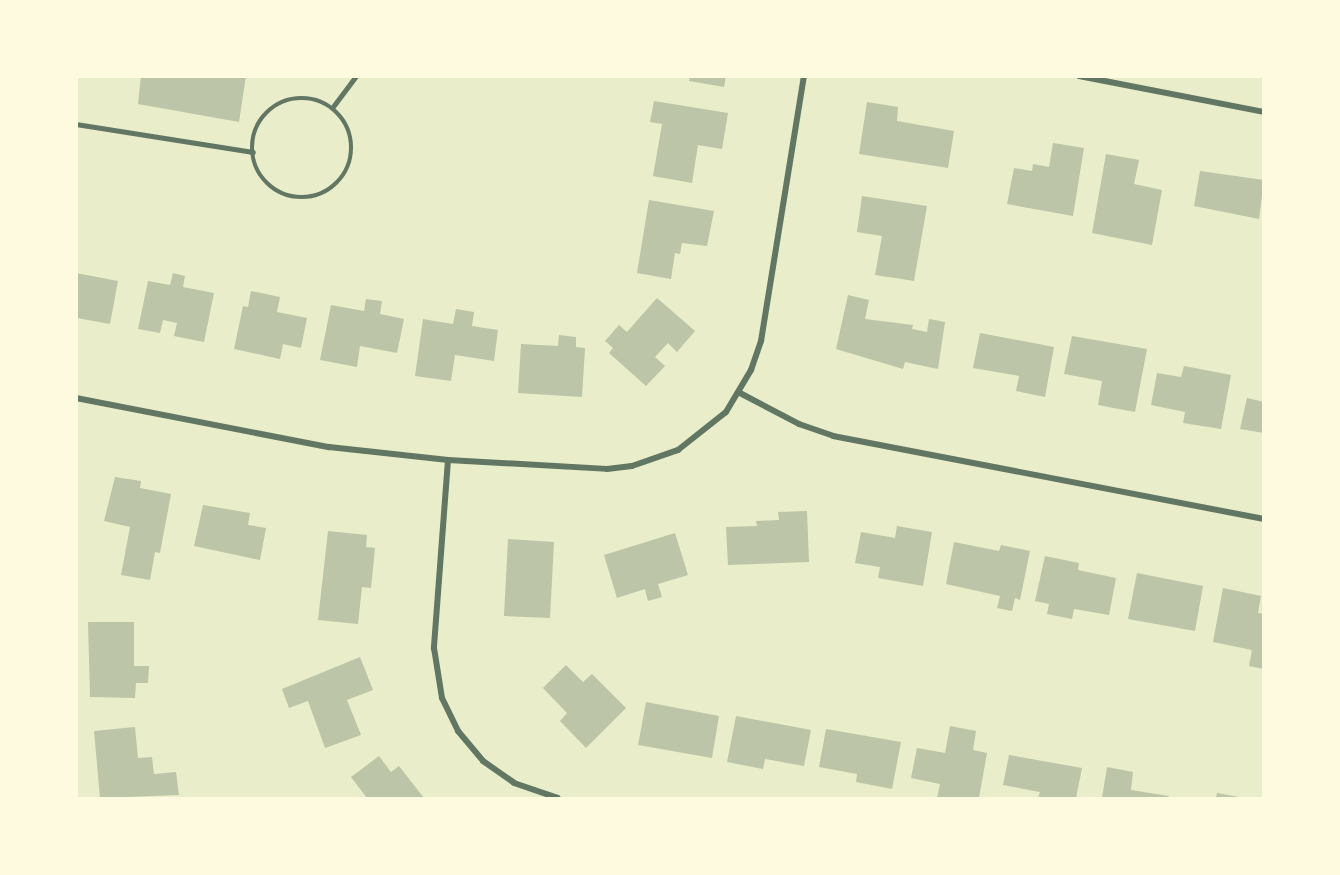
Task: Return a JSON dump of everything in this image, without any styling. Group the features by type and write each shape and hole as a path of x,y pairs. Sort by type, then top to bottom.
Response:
{"street":[{"path":"76,398 329,447 448,460 594,469 632,466 678,450 699,437 740,393 761,340 804,76"},
{"path":"1078,76 1263,112"},
{"path":"740,393 799,424 833,436 1263,519"},
{"path":"448,460 435,648 442,698 458,731 483,760 514,783 558,798"}],"lane":[{"path":"332,108 356,76"},
{"path":"305,98 332,108 349,132 351,147 346,169 332,187 301,198 285,195 260,175 253,152 255,128 276,105 305,98"},
{"path":"76,124 253,152"}],"building":[{"path":"141,76 246,76 239,122 138,104"},
{"path":"690,76 726,76 724,87 689,81"},
{"path":"654,101 728,113 722,149 698,145 692,183 653,176 662,124 650,122"},
{"path":"867,102 898,107 897,121 954,131 948,168 859,154"},
{"path":"1053,143 1084,148 1073,216 1007,204 1014,168 1032,171 1033,164 1049,167"},
{"path":"1106,154 1139,160 1134,184 1162,190 1152,245 1092,233"},
{"path":"1200,171 1264,180 1259,219 1194,206"},
{"path":"862,196 927,206 914,281 875,275 882,236 857,232"},
{"path":"649,200 714,211 707,246 682,243 680,254 675,253 671,279 637,273"},
{"path":"76,273 118,281 110,324 77,318"},
{"path":"173,273 185,276 183,287 214,293 204,342 174,336 177,323 163,320 160,333 138,329 148,281 170,285"},
{"path":"251,291 280,297 277,312 307,318 301,348 283,344 280,359 234,349 243,306 248,307"},
{"path":"848,295 869,300 865,319 913,325 912,329 927,332 929,319 945,322 938,369 905,362 903,369 836,349"},
{"path":"657,298 695,331 677,352 668,343 655,357 665,366 646,386 609,353 613,348 605,341 619,325 627,332"},
{"path":"366,299 382,301 380,314 404,319 397,353 360,346 357,367 320,360 331,305 364,311"},
{"path":"456,309 474,312 472,326 498,330 494,361 455,355 451,381 415,376 423,319 453,324"},
{"path":"980,333 1054,347 1045,397 1016,391 1019,376 973,368"},
{"path":"559,335 576,337 576,347 585,348 582,397 518,393 521,344 558,346"},
{"path":"1072,336 1147,349 1135,412 1098,405 1102,381 1064,374"},
{"path":"1184,366 1231,375 1221,429 1183,423 1185,412 1151,405 1157,373 1181,377"},
{"path":"1247,398 1264,402 1264,433 1240,429"},
{"path":"115,477 141,481 140,488 171,494 160,553 155,552 150,580 121,575 130,527 104,521"},
{"path":"203,505 250,513 248,525 266,528 260,560 194,546"},
{"path":"807,511 809,562 728,565 726,527 757,526 756,521 779,520 778,512"},
{"path":"897,526 932,532 923,586 878,578 880,567 855,563 861,532 895,538"},
{"path":"328,531 367,535 366,547 375,548 371,588 362,587 358,624 318,620"},
{"path":"675,533 688,575 658,584 662,597 648,601 645,589 617,598 604,555"},
{"path":"508,539 554,542 550,618 504,616"},
{"path":"954,542 999,551 1001,545 1030,551 1020,600 1015,598 1012,611 997,608 1000,596 946,584"},
{"path":"1045,556 1079,563 1078,570 1116,578 1109,615 1074,609 1072,619 1047,614 1049,604 1035,601"},
{"path":"1137,573 1203,586 1195,631 1128,619"},
{"path":"1223,588 1261,596 1258,613 1264,614 1264,669 1249,666 1252,650 1213,642"},
{"path":"88,622 134,622 134,666 149,666 148,683 136,683 135,698 90,697"},
{"path":"360,657 373,690 347,700 361,735 325,748 308,701 289,708 282,689"},
{"path":"566,665 583,682 592,674 626,708 586,748 560,721 567,713 543,688"},
{"path":"646,702 719,716 712,758 638,745"},
{"path":"736,716 811,730 804,766 765,759 763,769 727,762"},
{"path":"950,726 976,731 973,750 987,753 979,798 937,798 940,784 911,778 917,748 945,753"},
{"path":"135,727 138,758 152,757 154,774 176,772 179,795 100,798 94,731"},
{"path":"826,729 901,742 892,789 856,782 857,774 819,767"},
{"path":"1009,755 1082,768 1076,798 1038,798 1040,792 1003,785"},
{"path":"379,756 391,772 399,766 424,798 367,798 351,777"},
{"path":"1107,767 1133,772 1131,790 1169,796 1168,798 1102,798"},
{"path":"1217,793 1239,797 1239,798 1216,798"}]}
